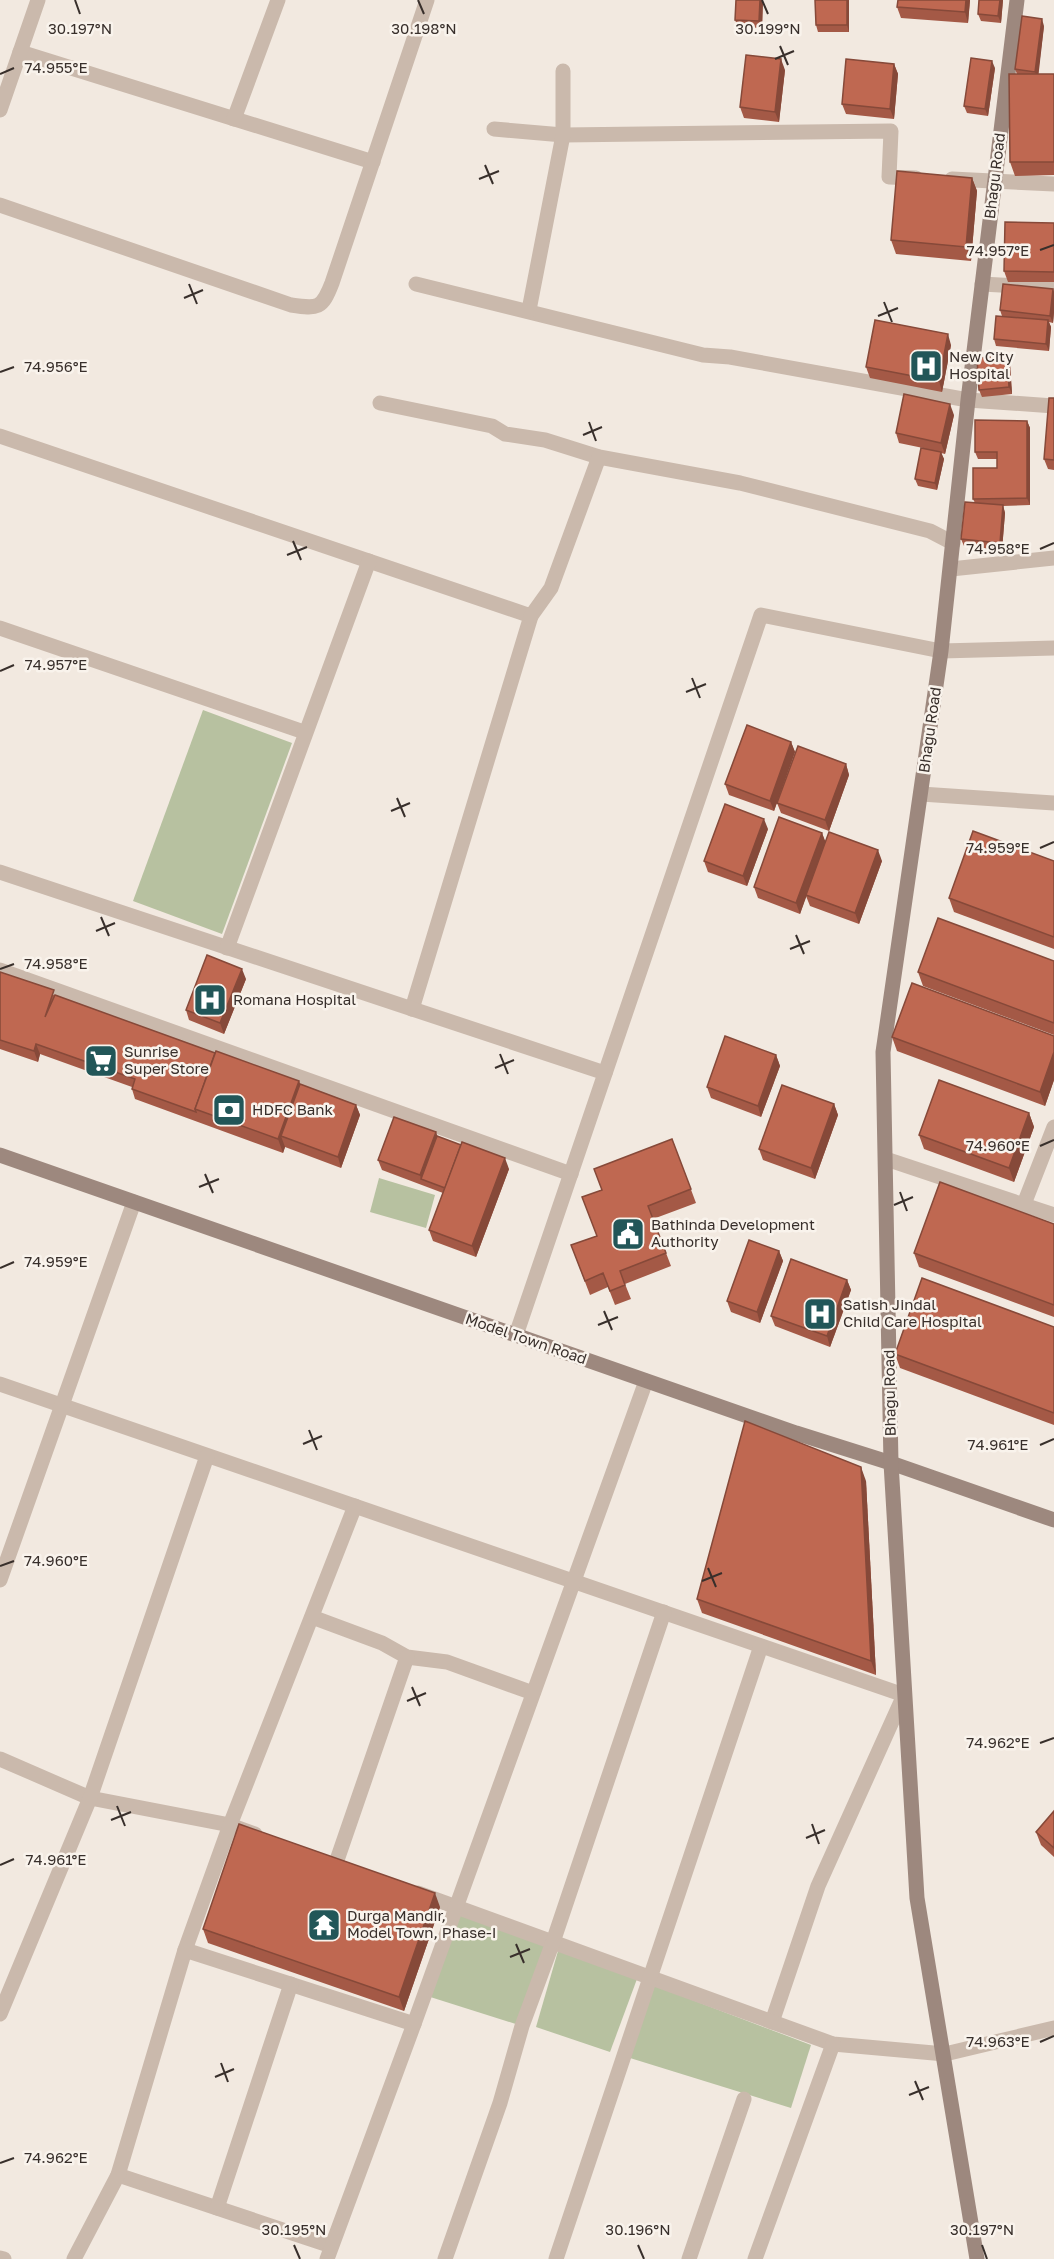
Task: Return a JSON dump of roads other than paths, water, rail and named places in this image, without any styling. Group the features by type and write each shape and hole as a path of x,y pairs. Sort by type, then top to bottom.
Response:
{"street":[{"path":"0,110 38,0"},
{"path":"234,119 278,0"},
{"path":"0,205 291,304 310,308 320,306 326,299 427,0"},
{"name":"Bhagu Road","path":"977,2259 945,2054 917,1898 891,1463 883,1052 942,651 968,400 1017,0"},
{"path":"20,52 373,162"},
{"path":"529,310 563,135 563,71"},
{"path":"494,129 563,135 891,131 889,177 1054,184"},
{"path":"416,284 529,310 703,355 741,359 968,400 1054,406"},
{"path":"982,284 1054,288"},
{"path":"380,403 492,426 505,434 545,440 599,457 740,483 930,531 953,543"},
{"path":"0,436 531,616"},
{"path":"412,1009 531,616 551,588 599,457"},
{"path":"951,569 1054,558"},
{"path":"227,948 304,732 369,561"},
{"path":"516,1335 760,615 942,651 1054,648"},
{"path":"0,628 304,732"},
{"path":"921,794 1054,803"},
{"path":"0,873 605,1072"},
{"path":"0,970 571,1174"},
{"path":"1024,1204 1054,1127"},
{"name":"Model Town Road","path":"0,1155 796,1433 891,1463 1054,1520"},
{"path":"886,1159 1054,1215"},
{"path":"0,1581 134,1202"},
{"path":"118,2175 216,2208 329,2253 646,1381"},
{"path":"0,1384 904,1695 818,1886 772,2022"},
{"path":"0,2014 90,1798 207,1456"},
{"path":"74,2259 118,2175 185,1950 230,1825 355,1506"},
{"path":"445,2259 500,2103 522,2026 553,1942 664,1612"},
{"path":"312,1617 382,1643 407,1657 447,1662 533,1693"},
{"path":"556,2259 761,1646"},
{"path":"336,1864 407,1657"},
{"path":"0,1759 90,1798 230,1825 272,1840"},
{"path":"399,1886 833,2044 945,2054 1054,2028"},
{"path":"185,1950 414,2024"},
{"path":"216,2208 291,1984"},
{"path":"755,2259 833,2044"},
{"path":"689,2259 744,2099"}],"place":[{"name":"New City Hospital","path":"926,366"},
{"name":"Romana Hospital","path":"210,1000"},
{"name":"Sunrise Super Store","path":"101,1061"},
{"name":"HDFC Bank","path":"229,1110"},
{"name":"Bathinda Development Authority","path":"628,1234"},
{"name":"Satish Jindal Child Care Hospital","path":"820,1314"},
{"name":"Durga Mandir, Model Town, Phase-I","path":"324,1925"}]}
